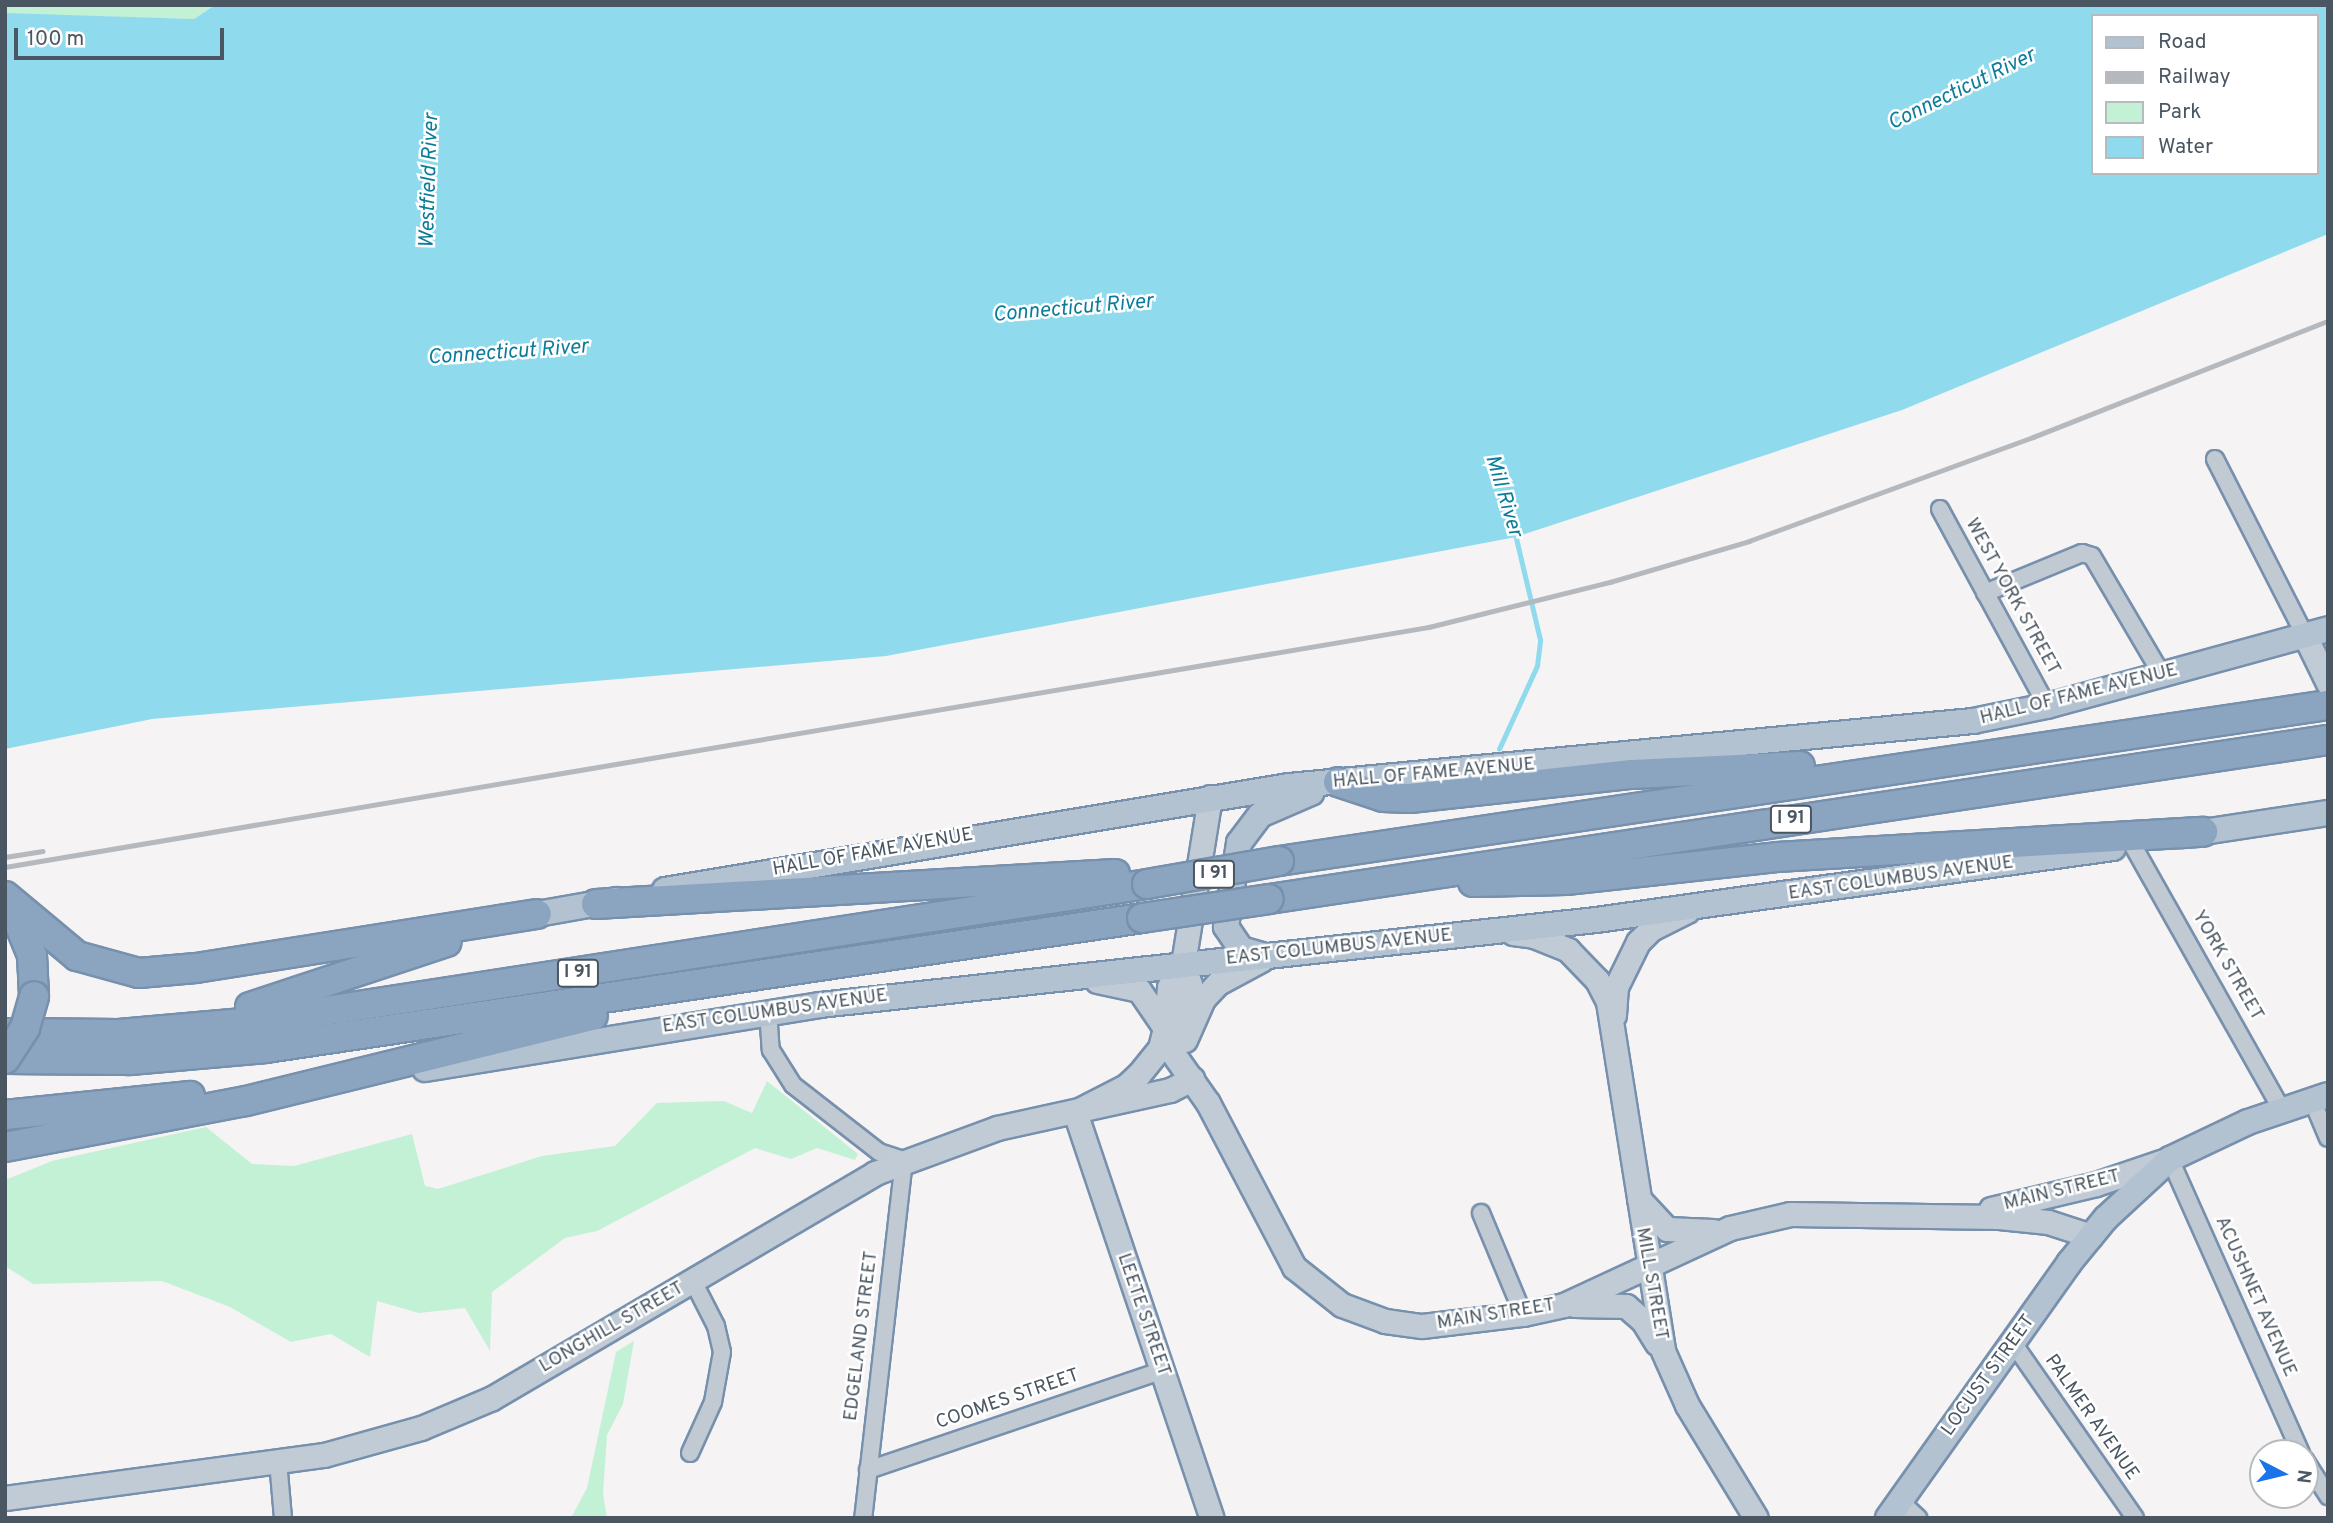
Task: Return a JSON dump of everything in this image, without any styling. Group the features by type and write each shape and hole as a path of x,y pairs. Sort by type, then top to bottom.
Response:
{"highway":[{"name":"I 91","path":"5,1033 64,1035 173,1031 281,1019 1148,878 1279,861 1928,762 2328,705"},
{"name":"I 91","path":"5,1059 117,1060 240,1051 835,965 2320,741"},
{"path":"1338,782 1383,797 1410,798 1662,772 1928,762"},
{"path":"1376,882 1566,880 1791,856 2203,832"},
{"path":"596,904 1148,878"},
{"path":"5,896 77,956 139,973 196,968 537,914"},
{"path":"5,896 29,944 34,996 25,1028 5,1059"},
{"path":"64,1035 270,1002 537,914"},
{"path":"5,1147 349,1077 437,1051 835,965"},
{"path":"5,1115 304,1086"}],"main road":[{"name":"HALL OF FAME AVENUE","path":"537,914 1210,797 1338,782 1921,727 2047,706 2316,632"},
{"path":"2316,632 2328,683"},
{"path":"1268,956 1241,949 1226,927 1239,843 1260,815 1338,782"},
{"name":"MAIN STREET","path":"1210,797 1183,964 1169,987 1175,1034 1172,1052 1192,1079 1294,1267 1320,1291 1354,1310 1401,1324 1454,1324 1564,1305 1730,1228 1790,1214 1951,1214 2035,1220 2091,1236 2170,1159"},
{"name":"EAST COLUMBUS AVENUE","path":"349,1077 419,1070 768,1012 1697,907 2328,813"},
{"name":"MILL STREET","path":"1613,1029 1616,988 1638,943 1669,918 1697,907"},
{"name":"MILL STREET","path":"1496,931 1534,936 1568,950 1597,981 1608,1002 1647,1267 1663,1351 1687,1405 1755,1518"},
{"path":"1074,1112 1126,1086 1218,983 1268,956"},
{"path":"1062,978 1130,984 1146,997 1175,1034"},
{"name":"LONGHILL STREET","path":"5,1499 278,1461 351,1448 450,1417 694,1281 859,1181 904,1160 997,1128 1170,1090 1192,1079"},
{"name":"MAIN STREET","path":"1951,1214 2075,1189 2170,1159 2282,1110 2320,1097"},
{"name":"LEETE STREET","path":"1074,1112 1212,1518"},
{"path":"1637,1197 1652,1219 1671,1231 1730,1228"},
{"name":"LOCUST STREET","path":"1894,1510 2091,1236"},
{"path":"1564,1305 1626,1306 1643,1321 1663,1351"}],"street":[{"path":"2215,459 2316,632"},
{"name":"WEST YORK STREET","path":"1940,509 2047,706"},
{"path":"1985,593 2082,553 2092,556 2162,675"},
{"name":"YORK STREET","path":"2132,844 2282,1110"},
{"path":"768,1012 771,1050 793,1085 879,1152 904,1160"},
{"path":"2320,1097 2328,1138"},
{"name":"ACUSHNET AVENUE","path":"2170,1159 2295,1439"},
{"name":"EDGELAND STREET","path":"863,1518 904,1160"},
{"path":"1481,1213 1523,1314"},
{"path":"690,1453 713,1402 722,1352 716,1326 694,1281"},
{"name":"PALMER AVENUE","path":"2013,1343 2135,1518"},
{"name":"COOMES STREET","path":"868,1470 1161,1371"},
{"path":"278,1461 283,1518"},
{"path":"1894,1510 1918,1518"}],"green space":[{"path":"5,5 215,5 194,19 14,14 5,13"},
{"path":"767,1081 858,1154 855,1160 817,1148 791,1159 755,1148 597,1231 565,1238 492,1292 490,1351 465,1308 419,1313 377,1301 370,1357 331,1334 291,1342 230,1307 162,1281 33,1284 5,1266 5,1180 52,1161 206,1127 252,1164 294,1166 412,1134 425,1186 438,1189 542,1156 615,1146 657,1103 724,1101 752,1113"},
{"path":"634,1341 623,1404 607,1435 603,1494 607,1518 571,1518 587,1488 616,1352"}],"water":[{"path":"215,5 2328,5 2328,234 1902,410 1516,537 886,656 152,719 5,749 5,13 194,19"}],"waterway":[{"name":"Mill River","path":"1499,749 1537,666 1540,640 1515,534"}],"railway":[{"path":"5,867 1429,627 1610,582 1749,541 2033,437 2328,321"},
{"path":"5,857 43,851"}],"water label":[{"name":"Connecticut River","path":"1962,90"},
{"name":"Westfield River","path":"430,181"},
{"name":"Connecticut River","path":"1073,309"},
{"name":"Connecticut River","path":"508,353"}]}
